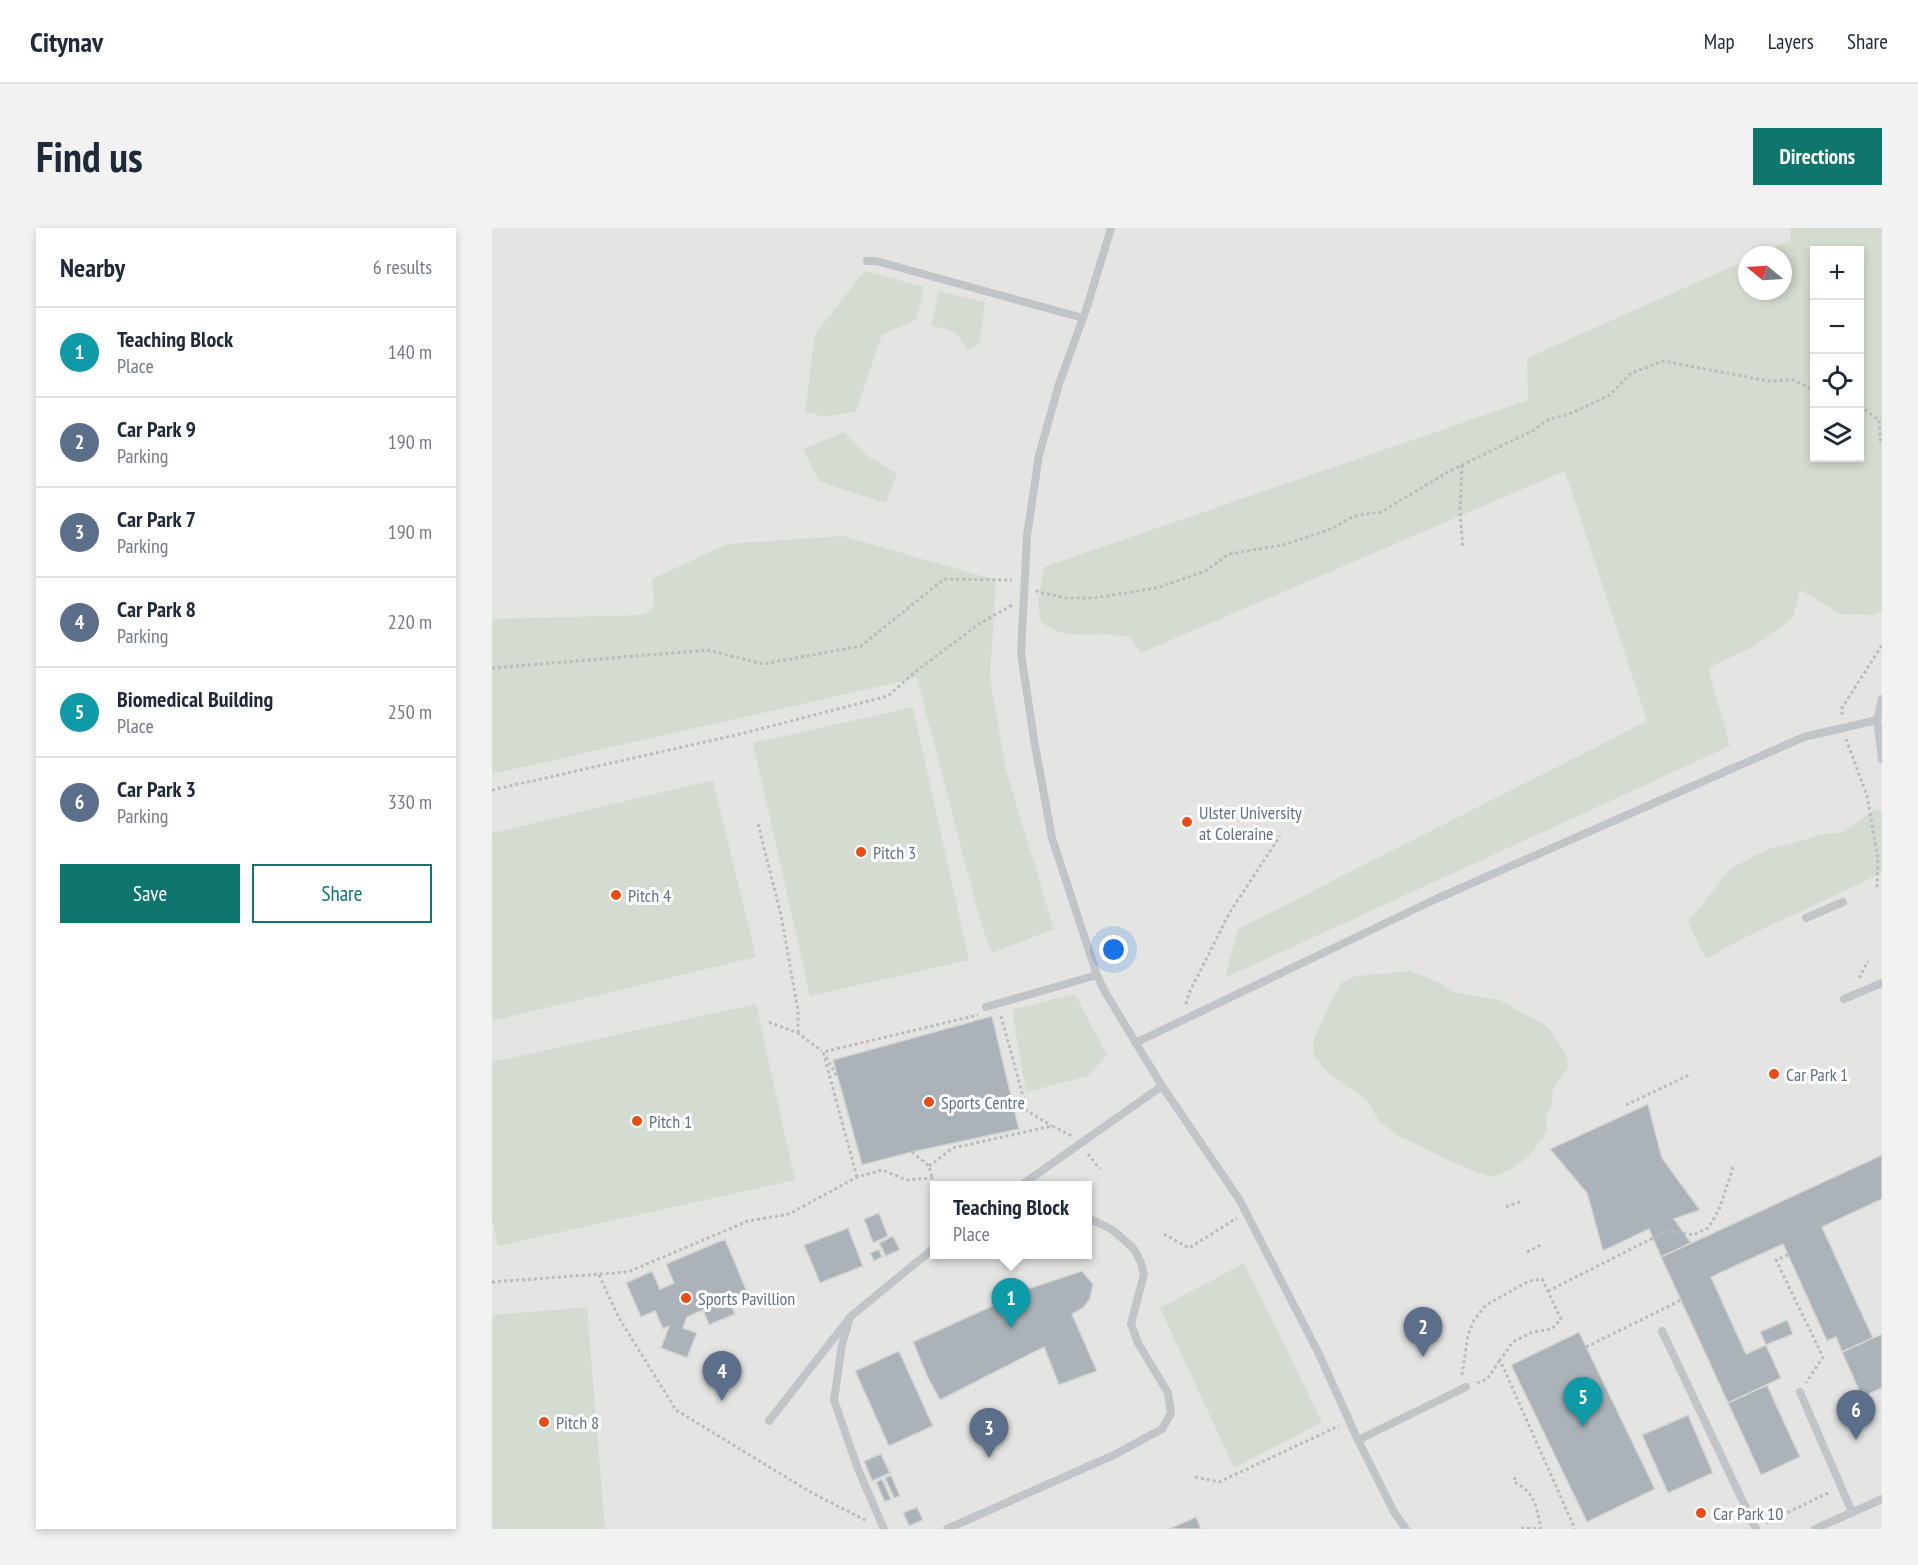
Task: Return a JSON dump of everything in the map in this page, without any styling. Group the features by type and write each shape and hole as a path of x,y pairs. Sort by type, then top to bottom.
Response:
{"lane":[{"path":"1112,228 1059,384 1039,455 1027,536 1021,653 1052,838 1096,975 1162,1086 1239,1199 1318,1352 1394,1512 1406,1529"},
{"path":"867,261 876,261 1083,318"},
{"path":"1882,699 1877,720 1882,759"},
{"path":"1135,1043 1436,899 1804,737 1877,720"},
{"path":"1806,918 1843,902"},
{"path":"986,1007 1096,975"},
{"path":"1844,999 1882,983"},
{"path":"1026,1181 1162,1086"},
{"path":"947,1529 1114,1455 1162,1429 1171,1413 1168,1393 1138,1343 1131,1324 1144,1274 1141,1263 1134,1249 1113,1230 1092,1220"},
{"path":"769,1421 850,1317 930,1251"},
{"path":"850,1317 842,1345 834,1400 858,1469 884,1529"},
{"path":"1662,1331 1756,1529"},
{"path":"1358,1440 1466,1387"},
{"path":"1800,1392 1852,1512"},
{"path":"1815,1529 1882,1499"}],"path":[{"path":"492,668 707,650 763,664 861,646 944,579 1025,580 1038,592 1066,598 1093,598 1157,588 1205,571 1229,554 1283,545 1330,529 1354,516 1381,512 1462,465 1534,430 1549,419 1567,415 1610,395 1631,373 1663,361 1768,381 1794,380 1810,388"},
{"path":"1863,408 1879,420 1882,444"},
{"path":"1462,465 1460,513 1463,549"},
{"path":"492,790 740,734 888,696 915,672 978,624 1038,592"},
{"path":"1877,888 1878,859 1867,796 1842,728 1842,708 1882,645"},
{"path":"758,824 781,915 798,1011 798,1033"},
{"path":"1181,1020 1190,993 1230,912 1280,836"},
{"path":"823,1052 979,1015 986,1007"},
{"path":"999,1011 1027,1111 1069,1133 1080,1143 1100,1169"},
{"path":"769,1022 798,1033 823,1052 837,1076"},
{"path":"823,1052 857,1177"},
{"path":"1626,1105 1691,1074"},
{"path":"929,1166 953,1148 1052,1126"},
{"path":"912,1152 929,1166 934,1181"},
{"path":"1548,1291 1669,1230 1693,1235 1708,1228 1719,1210 1734,1164"},
{"path":"492,1282 628,1272 748,1221 789,1214 857,1177 882,1170 907,1180 932,1178"},
{"path":"1506,1207 1522,1201"},
{"path":"1164,1234 1189,1248 1246,1212"},
{"path":"1527,1252 1541,1245"},
{"path":"1788,1255 1776,1260 1823,1357 1800,1392"},
{"path":"598,1274 620,1318 676,1410 812,1493 872,1524"},
{"path":"1456,1379 1462,1377 1468,1335 1474,1320 1486,1305 1529,1281 1542,1279 1561,1319 1552,1329 1532,1332 1514,1342 1487,1379 1466,1387"},
{"path":"1586,1347 1681,1300"},
{"path":"1500,1360 1575,1529"},
{"path":"1195,1477 1220,1482 1339,1426 1336,1417"},
{"path":"1515,1477 1514,1482 1530,1493 1541,1529 1521,1528"},
{"path":"1764,1523 1832,1492"}],"shaded area":[{"name":"Ulster University at Coleraine","path":"492,228 1882,228 1882,1529 492,1529"},
{"path":"1790,228 1882,228 1882,611 1873,615 1841,614 1800,590 1793,618 1753,647 1708,668 1730,746 1225,978 1238,929 1647,721 1565,471 1141,653 1129,637 1057,632 1041,622 1038,603 1044,567 1528,400 1527,358 1738,264 1738,300 1792,300 1792,246 1778,246 1791,240"},
{"path":"865,271 924,287 917,319 882,335 856,411 826,417 805,412 815,334"},
{"path":"939,291 985,302 979,344 967,350 953,332 931,326"},
{"path":"844,432 868,456 897,474 886,503 820,482 803,449"},
{"path":"843,536 996,580 990,678 1006,770 1054,929 992,953 981,924 917,678 492,774 492,619 645,615 654,605 652,579 727,544"},
{"name":"Pitch 3","path":"913,707 969,960 810,996 753,743"},
{"name":"Pitch 4","path":"713,780 756,957 492,1021 492,833"},
{"path":"1875,809 1882,812 1882,873 1744,938 1706,959 1688,922 1731,868 1768,849 1818,835 1843,832"},
{"path":"1410,971 1438,982 1453,992 1499,1000 1548,1027 1567,1056 1568,1068 1553,1089 1544,1137 1528,1157 1508,1171 1491,1177 1468,1169 1398,1136 1379,1121 1366,1099 1328,1073 1314,1056 1313,1041 1342,982 1356,976"},
{"path":"1075,994 1107,1055 1088,1076 1026,1092 1012,1010"},
{"name":"Pitch 1","path":"756,1004 795,1180 498,1246 492,1220 492,1062"},
{"path":"1244,1263 1322,1422 1234,1468 1160,1308"},
{"name":"Pitch 8","path":"587,1307 605,1529 492,1529 492,1315"}],"building":[{"name":"Sports Centre","path":"992,1016 1019,1129 862,1165 833,1060"},
{"path":"1648,1104 1662,1158 1700,1210 1674,1219 1691,1243 1661,1257 1649,1229 1603,1251 1587,1193 1550,1149"},
{"path":"1882,1155 1882,1199 1822,1227 1873,1338 1842,1352 1836,1337 1827,1341 1783,1244 1711,1277 1746,1354 1766,1345 1781,1378 1728,1403 1661,1257"},
{"path":"879,1213 888,1236 873,1243 864,1219"},
{"path":"848,1228 863,1266 820,1283 804,1245"},
{"path":"893,1236 900,1250 886,1256 879,1243"},
{"name":"Sports Pavillion","path":"725,1239 748,1294 729,1302 735,1314 709,1325 703,1310 687,1317 683,1328 697,1333 687,1358 661,1348 669,1326 663,1329 655,1311 641,1317 626,1283 652,1271 660,1289 674,1283 666,1264"},
{"path":"879,1249 882,1257 874,1261 870,1253"},
{"path":"1082,1271 1093,1284 1090,1299 1083,1308 1072,1314 1097,1371 1059,1385 1044,1347 940,1400 913,1342 1003,1301 1008,1309 1024,1299 1021,1291"},
{"path":"1787,1320 1793,1334 1766,1345 1760,1332"},
{"path":"1579,1332 1655,1489 1587,1522 1511,1365"},
{"path":"1882,1334 1882,1388 1862,1397 1842,1352"},
{"path":"899,1351 933,1426 889,1446 855,1371"},
{"path":"1767,1385 1800,1457 1761,1475 1728,1403"},
{"path":"1688,1415 1713,1473 1668,1493 1642,1435"},
{"path":"881,1454 890,1473 872,1481 864,1461"},
{"path":"891,1475 900,1496 894,1498 885,1478"},
{"path":"882,1479 891,1499 885,1502 876,1482"},
{"path":"917,1507 923,1520 909,1526 903,1513"},
{"path":"1196,1517 1201,1529 1169,1529"}],"place":[{"name":"Ulster University at Coleraine","path":"1187,822"},
{"name":"Pitch 3","path":"861,852"},
{"name":"Pitch 4","path":"616,895"},
{"name":"Car Park 1","path":"1774,1074"},
{"name":"Sports Centre","path":"929,1102"},
{"name":"Pitch 1","path":"637,1121"},
{"name":"Sports Pavillion","path":"686,1298"},
{"name":"Teaching Block","path":"1011,1328"},
{"name":"Car Park 9","path":"1423,1357"},
{"name":"Car Park 8","path":"722,1401"},
{"name":"Pitch 8","path":"544,1422"},
{"name":"Biomedical Building","path":"1583,1427"},
{"name":"Car Park 3","path":"1856,1440"},
{"name":"Car Park 7","path":"989,1458"},
{"name":"Car Park 10","path":"1701,1513"}]}
